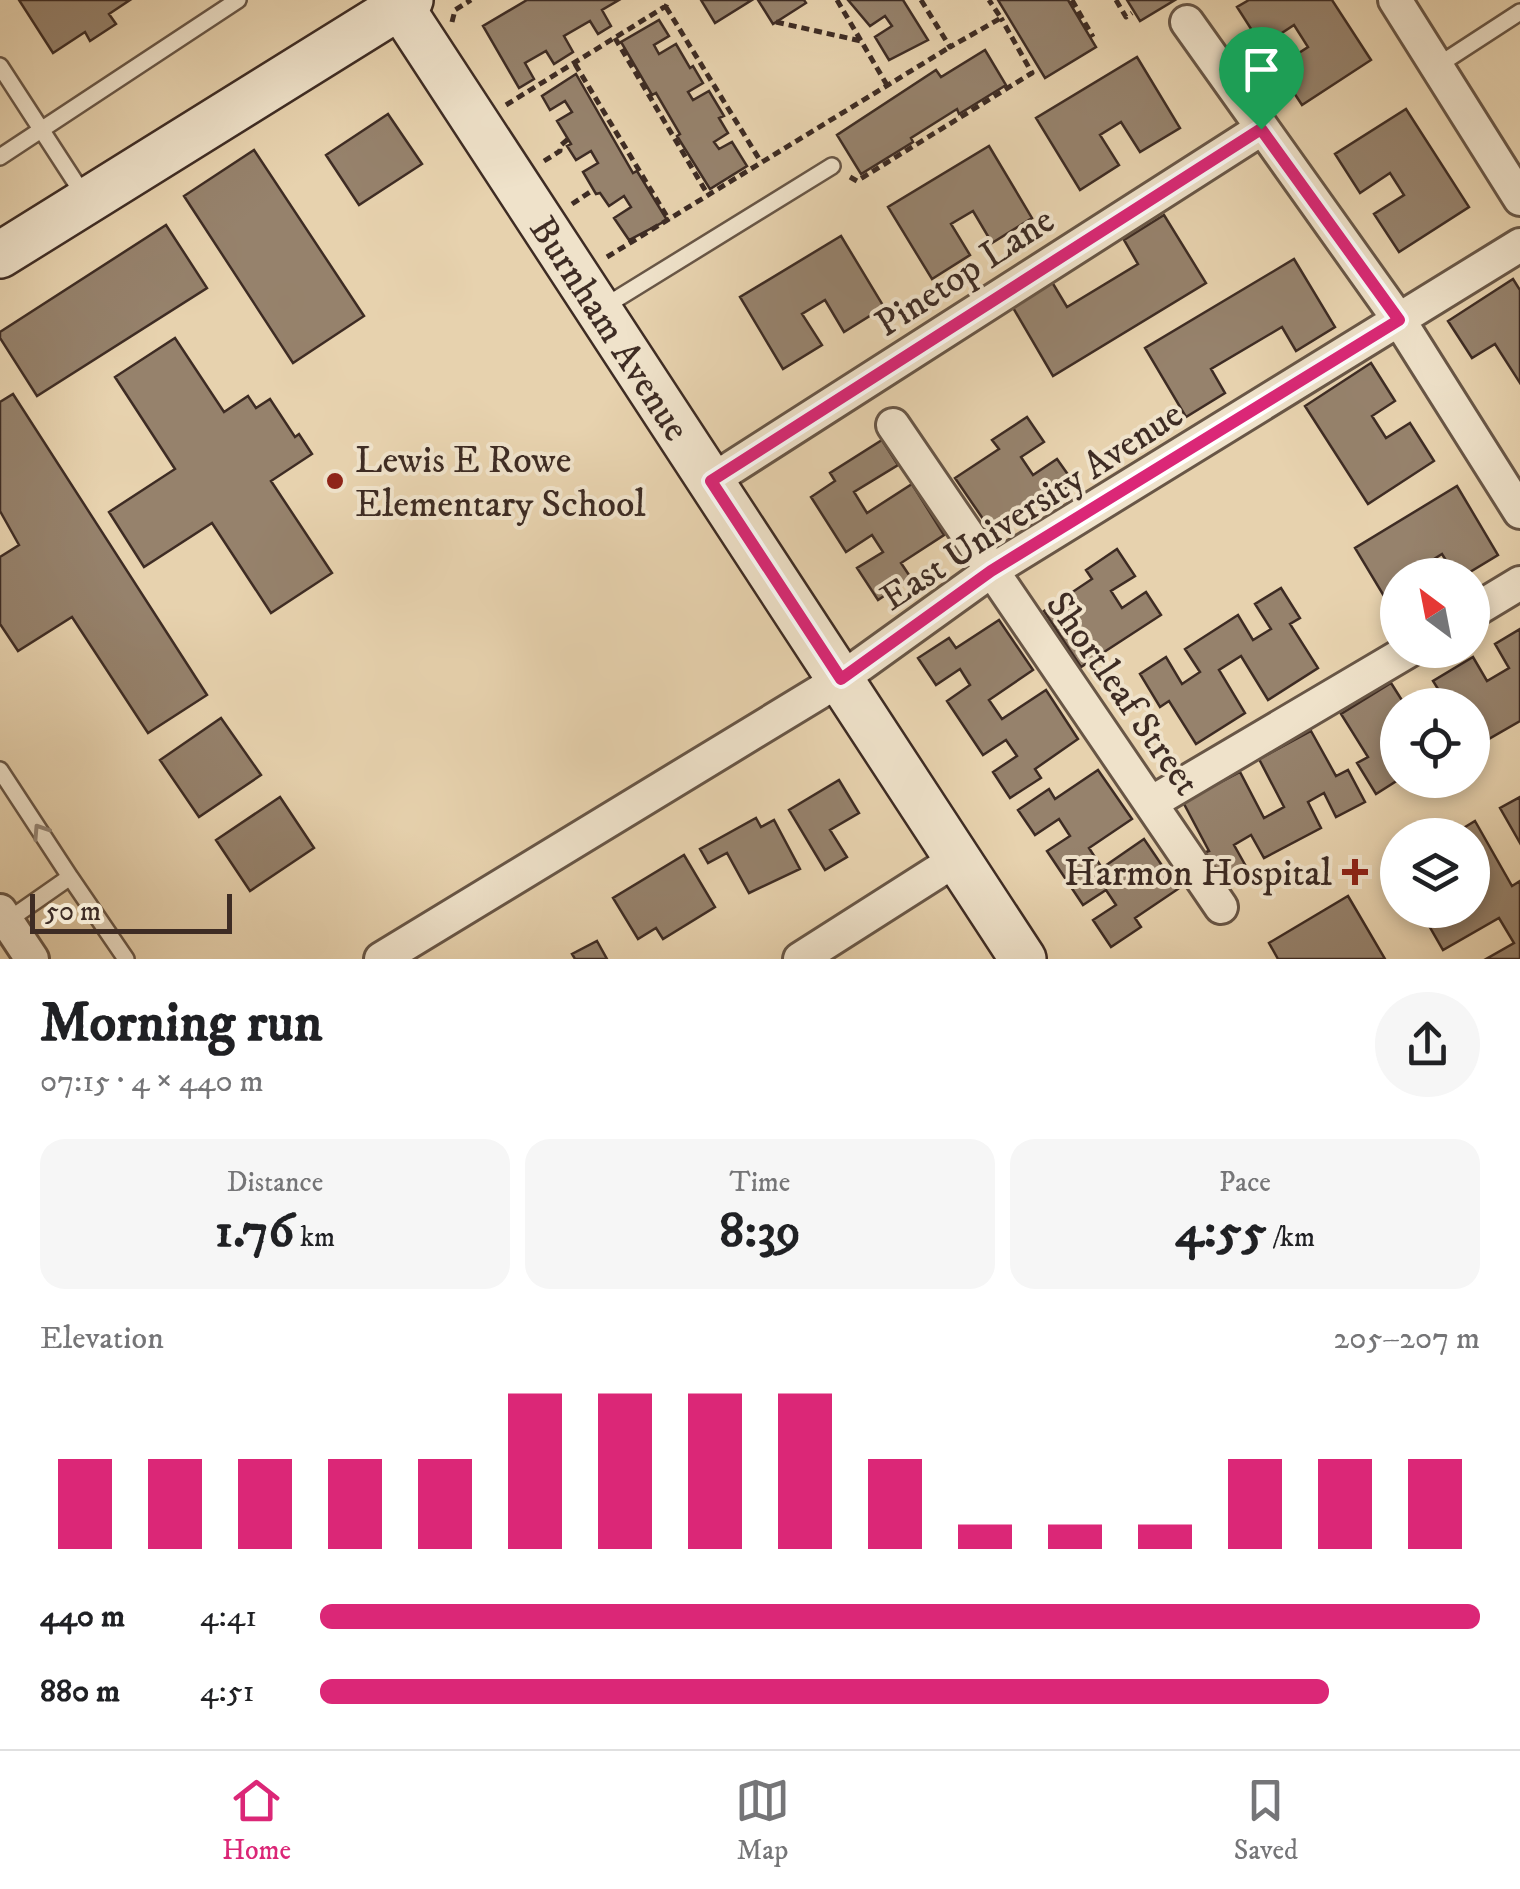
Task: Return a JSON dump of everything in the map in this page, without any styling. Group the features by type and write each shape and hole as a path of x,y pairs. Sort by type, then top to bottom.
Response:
{"street":[{"path":"1395,0 1520,199"},
{"path":"0,255 402,2"},
{"name":"Burnham Avenue","path":"402,2 1023,959"},
{"path":"1187,22 1399,320 1520,512"},
{"name":"Pinetop Lane","path":"711,481 1261,129"},
{"name":"East University Avenue","path":"381,959 841,679 991,571 1520,245"},
{"name":"Shortleaf Street","path":"893,425 1221,908"},
{"path":"1490,601 1520,583"},
{"path":"1152,803 1380,668"},
{"path":"800,959 958,860"}],"lane":[{"path":"0,157 238,0"},
{"path":"1437,66 1520,12"},
{"path":"0,66 87,200"},
{"path":"599,310 832,166"},
{"path":"0,770 126,959"},
{"path":"11,936 70,877"}],"path":[{"path":"837,0 887,85"},
{"path":"921,0 950,47"},
{"path":"832,166 856,181 1032,73 989,0"},
{"path":"1072,0 1093,37"},
{"path":"1116,0 1126,17 1132,13"},
{"path":"503,106 667,3 761,162"},
{"path":"604,258 1000,18"},
{"path":"776,22 860,41"},
{"path":"614,38 708,195"},
{"path":"574,63 669,220"},
{"path":"542,162 560,151 568,139"},
{"path":"570,205 594,190"}],"building":[{"path":"19,0 130,0 109,14 116,24 90,41 85,32 53,53"},
{"path":"527,0 619,0 602,10 611,26 598,34 590,21 564,36 573,52 554,64 546,51 525,63 534,79 519,88 483,26"},
{"path":"701,0 752,0 715,23"},
{"path":"758,0 804,0 806,3 773,24"},
{"path":"848,0 903,0 928,40 889,60 875,37 892,26 885,16 870,26"},
{"path":"998,0 1068,0 1096,47 1045,78"},
{"path":"1127,0 1175,0 1140,21"},
{"path":"1249,0 1332,0 1371,60 1302,105 1277,67 1308,47 1294,25 1262,46 1237,7"},
{"path":"659,20 669,36 654,45 659,54 676,44 703,83 688,92 693,100 709,91 724,116 719,118 728,133 714,142 719,149 732,142 747,166 710,189 656,93 652,95 621,42"},
{"path":"985,50 1006,85 959,114 957,109 861,174 837,135 936,70 941,77"},
{"path":"1137,57 1180,128 1140,152 1121,122 1100,135 1119,165 1080,190 1036,118"},
{"path":"576,74 633,173 637,171 667,220 629,240 614,218 631,207 624,196 609,206 600,193 596,194 583,172 598,163 591,151 576,160 557,121 572,112 565,101 550,110 542,96"},
{"path":"1406,109 1469,207 1399,252 1374,214 1404,195 1390,173 1360,193 1335,154"},
{"path":"388,114 422,164 359,205 326,155"},
{"path":"989,146 1032,218 992,243 973,211 951,224 970,255 932,279 888,207"},
{"path":"254,150 364,316 293,363 184,196"},
{"path":"1164,215 1206,283 1053,376 1012,306 1052,282 1067,307 1138,264 1124,240"},
{"path":"166,225 207,288 37,396 0,338 0,332"},
{"path":"841,236 884,307 844,332 825,300 802,314 822,345 783,369 740,297"},
{"path":"1294,259 1335,327 1296,351 1282,327 1211,369 1225,393 1186,417 1145,348"},
{"path":"1513,279 1520,290 1520,383 1495,344 1472,358 1448,321"},
{"path":"175,338 224,412 248,396 256,408 270,399 295,437 299,434 312,454 271,481 332,573 271,613 212,523 144,567 109,512 175,469 115,377"},
{"path":"1371,363 1395,401 1372,416 1386,438 1410,423 1434,461 1368,504 1305,406"},
{"path":"13,394 207,695 148,733 72,617 18,651 0,624 0,557 19,545 0,511 0,402"},
{"path":"1027,417 1044,442 1021,457 1033,475 1057,459 1074,483 1044,503 1041,499 992,532 955,478 999,449 992,440"},
{"path":"882,440 898,465 854,492 867,513 912,484 944,535 901,563 911,578 878,600 857,568 883,552 872,535 846,552 811,497 835,481 830,473"},
{"path":"1457,486 1498,555 1490,560 1444,558 1442,554 1436,558 1380,558 1380,589 1355,548"},
{"path":"1117,549 1135,576 1111,591 1122,608 1146,592 1161,615 1081,667 1044,611 1092,579 1086,570"},
{"path":"1281,588 1300,618 1290,624 1318,668 1268,700 1241,656 1219,670 1245,713 1196,744 1169,701 1160,707 1140,674 1166,657 1182,684 1200,672 1185,649 1238,615 1253,640 1271,629 1255,604"},
{"path":"999,620 1033,670 989,700 1002,719 1046,690 1078,739 1035,769 1041,778 1010,798 993,772 1017,756 1006,740 983,755 947,701 970,685 960,669 936,685 918,658 949,638 956,648"},
{"path":"1520,629 1520,721 1490,738 1490,688 1437,688 1433,681 1455,668 1479,668 1487,681 1509,668 1495,644"},
{"path":"1380,690 1380,791 1376,794 1357,763 1368,757 1341,714"},
{"path":"221,718 261,775 199,817 160,760"},
{"path":"1311,731 1336,776 1348,770 1365,802 1336,817 1324,793 1308,802 1321,828 1264,858 1251,835 1234,845 1248,870 1220,885 1203,853 1209,851 1183,802 1240,772 1264,818 1284,807 1259,759"},
{"path":"1098,770 1132,819 1089,848 1102,868 1144,839 1178,889 1135,918 1141,927 1111,947 1093,920 1116,905 1106,890 1083,905 1047,851 1070,836 1059,819 1035,835 1018,810 1049,789 1055,799"},
{"path":"839,780 859,813 830,830 847,857 825,870 789,810"},
{"path":"280,797 314,848 250,891 216,840"},
{"path":"1520,797 1520,843 1500,808"},
{"path":"756,818 761,827 774,820 800,869 749,893 727,853 708,863 700,849"},
{"path":"1490,847 1512,886 1520,881 1520,959 1486,959 1514,943 1499,918 1490,923"},
{"path":"684,855 715,907 663,939 656,928 638,939 613,898"},
{"path":"1348,896 1385,959 1278,959 1269,943"},
{"path":"1430,928 1482,928 1443,950"},
{"path":"597,941 607,959 575,959 572,954"}],"place":[{"name":"Lewis E Rowe Elementary School","path":"335,481"},
{"name":"Harmon Hospital","path":"1355,872"}],"route":[{"path":"1261,129 1399,320 991,571 841,679 711,481 1261,129"}]}
